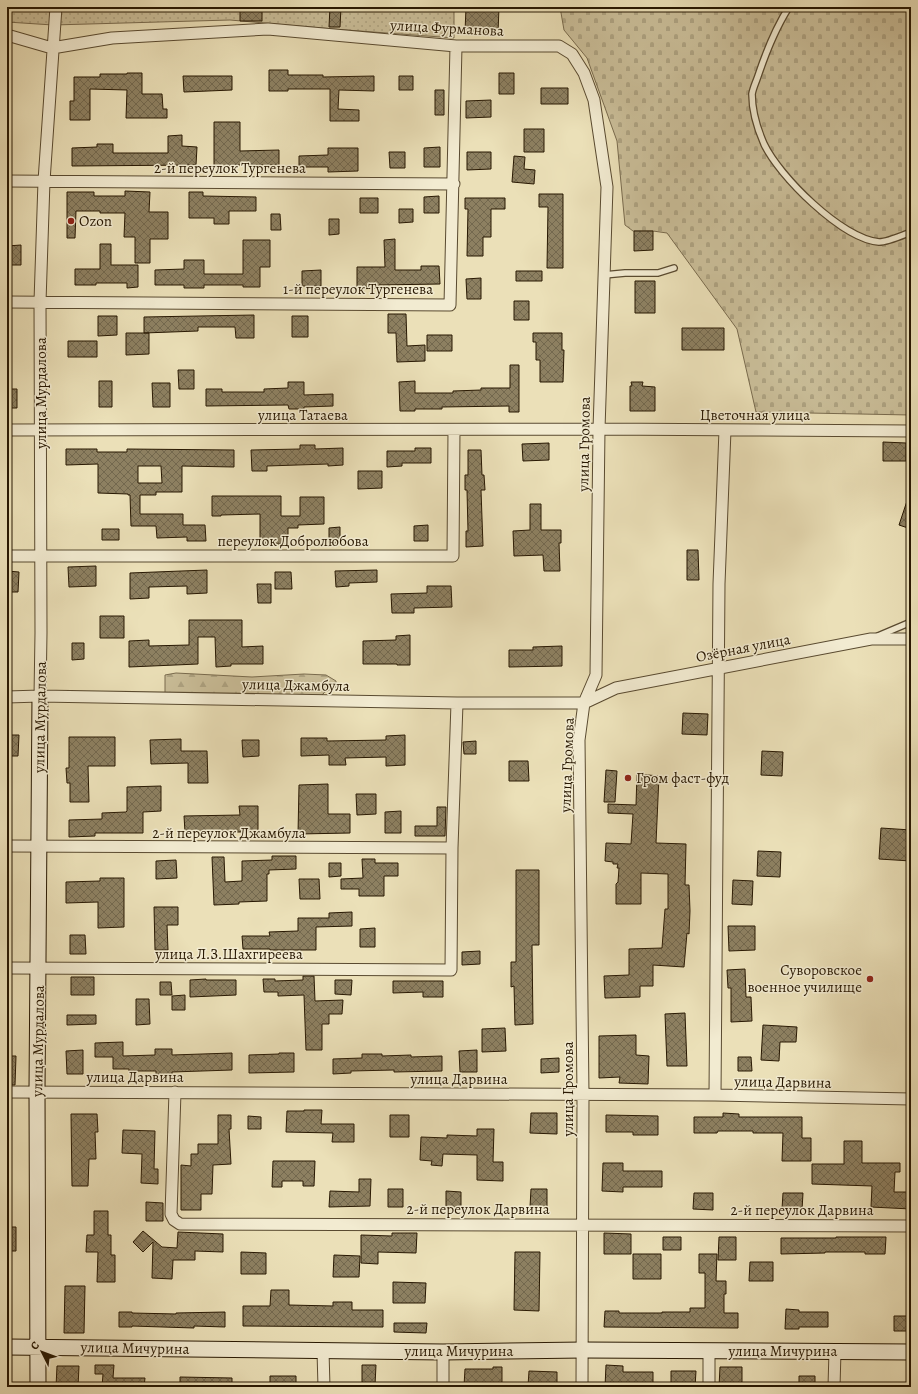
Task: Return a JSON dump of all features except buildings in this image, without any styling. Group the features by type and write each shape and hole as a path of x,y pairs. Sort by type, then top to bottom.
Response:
{"street":[{"name":"улица Мурдалова","path":"38,1387 39,846 42,634 40,302 44,181 56,7"},
{"name":"улица Фурманова","path":"7,35 52,48 112,38 268,29 456,46 559,46 572,54 584,73 594,100"},
{"name":"1-й переулок Тургенева","path":"7,302 450,305 456,46"},
{"name":"улица Громова","path":"582,1387 583,1094 579,740 584,702 596,675 599,429 607,187 594,100"},
{"name":"2-й переулок Тургенева","path":"7,181 454,184"},
{"name":"Цветочная улица","path":"599,429 911,431"},
{"name":"улица Татаева","path":"7,430 599,429"},
{"name":"переулок Добролюбова","path":"7,556 453,556 454,430"},
{"path":"715,1095 719,584 725,430"},
{"name":"Озёрная улица","path":"584,702 616,688 719,668 871,639 911,639"},
{"name":"улица Джамбула","path":"7,697 40,696 457,703 584,702"},
{"path":"452,848 457,703"},
{"name":"2-й переулок Джамбула","path":"7,846 452,848"},
{"name":"улица Л.З.Шахгиреева","path":"7,968 451,970 452,848"},
{"name":"улица Дарвина","path":"7,1092 715,1095 911,1099"},
{"name":"2-й переулок Дарвина","path":"175,1092 171,1214 174,1220 180,1224 911,1226"},
{"name":"улица Мичурина","path":"7,1347 443,1352 583,1350 911,1352"},
{"path":"323,1351 324,1387"},
{"path":"709,1351 709,1387"},
{"path":"443,1352 444,1387"},
{"path":"834,1387 835,1352"}],"lane":[{"path":"789,7 777,26 752,92 754,115 764,144 780,169 794,184 824,212 847,230 864,238 880,242 911,232"},
{"path":"604,275 625,273 658,273 674,268"},
{"path":"871,639 911,622"}],"green space":[{"path":"7,7 454,7 454,38 230,20 53,25 7,22"},
{"path":"560,7 911,7 911,415 756,412 737,329 667,233 633,231 625,225 617,141 587,58 564,30"},
{"path":"176,673 252,677 304,674 326,675 336,681 336,687 325,692 321,696 165,693 165,675"}],"place":[{"name":"Ozon","path":"71,221"},
{"name":"Гром фаст-фуд","path":"628,778"},
{"name":"Суворовское военное училище","path":"870,979"}]}
